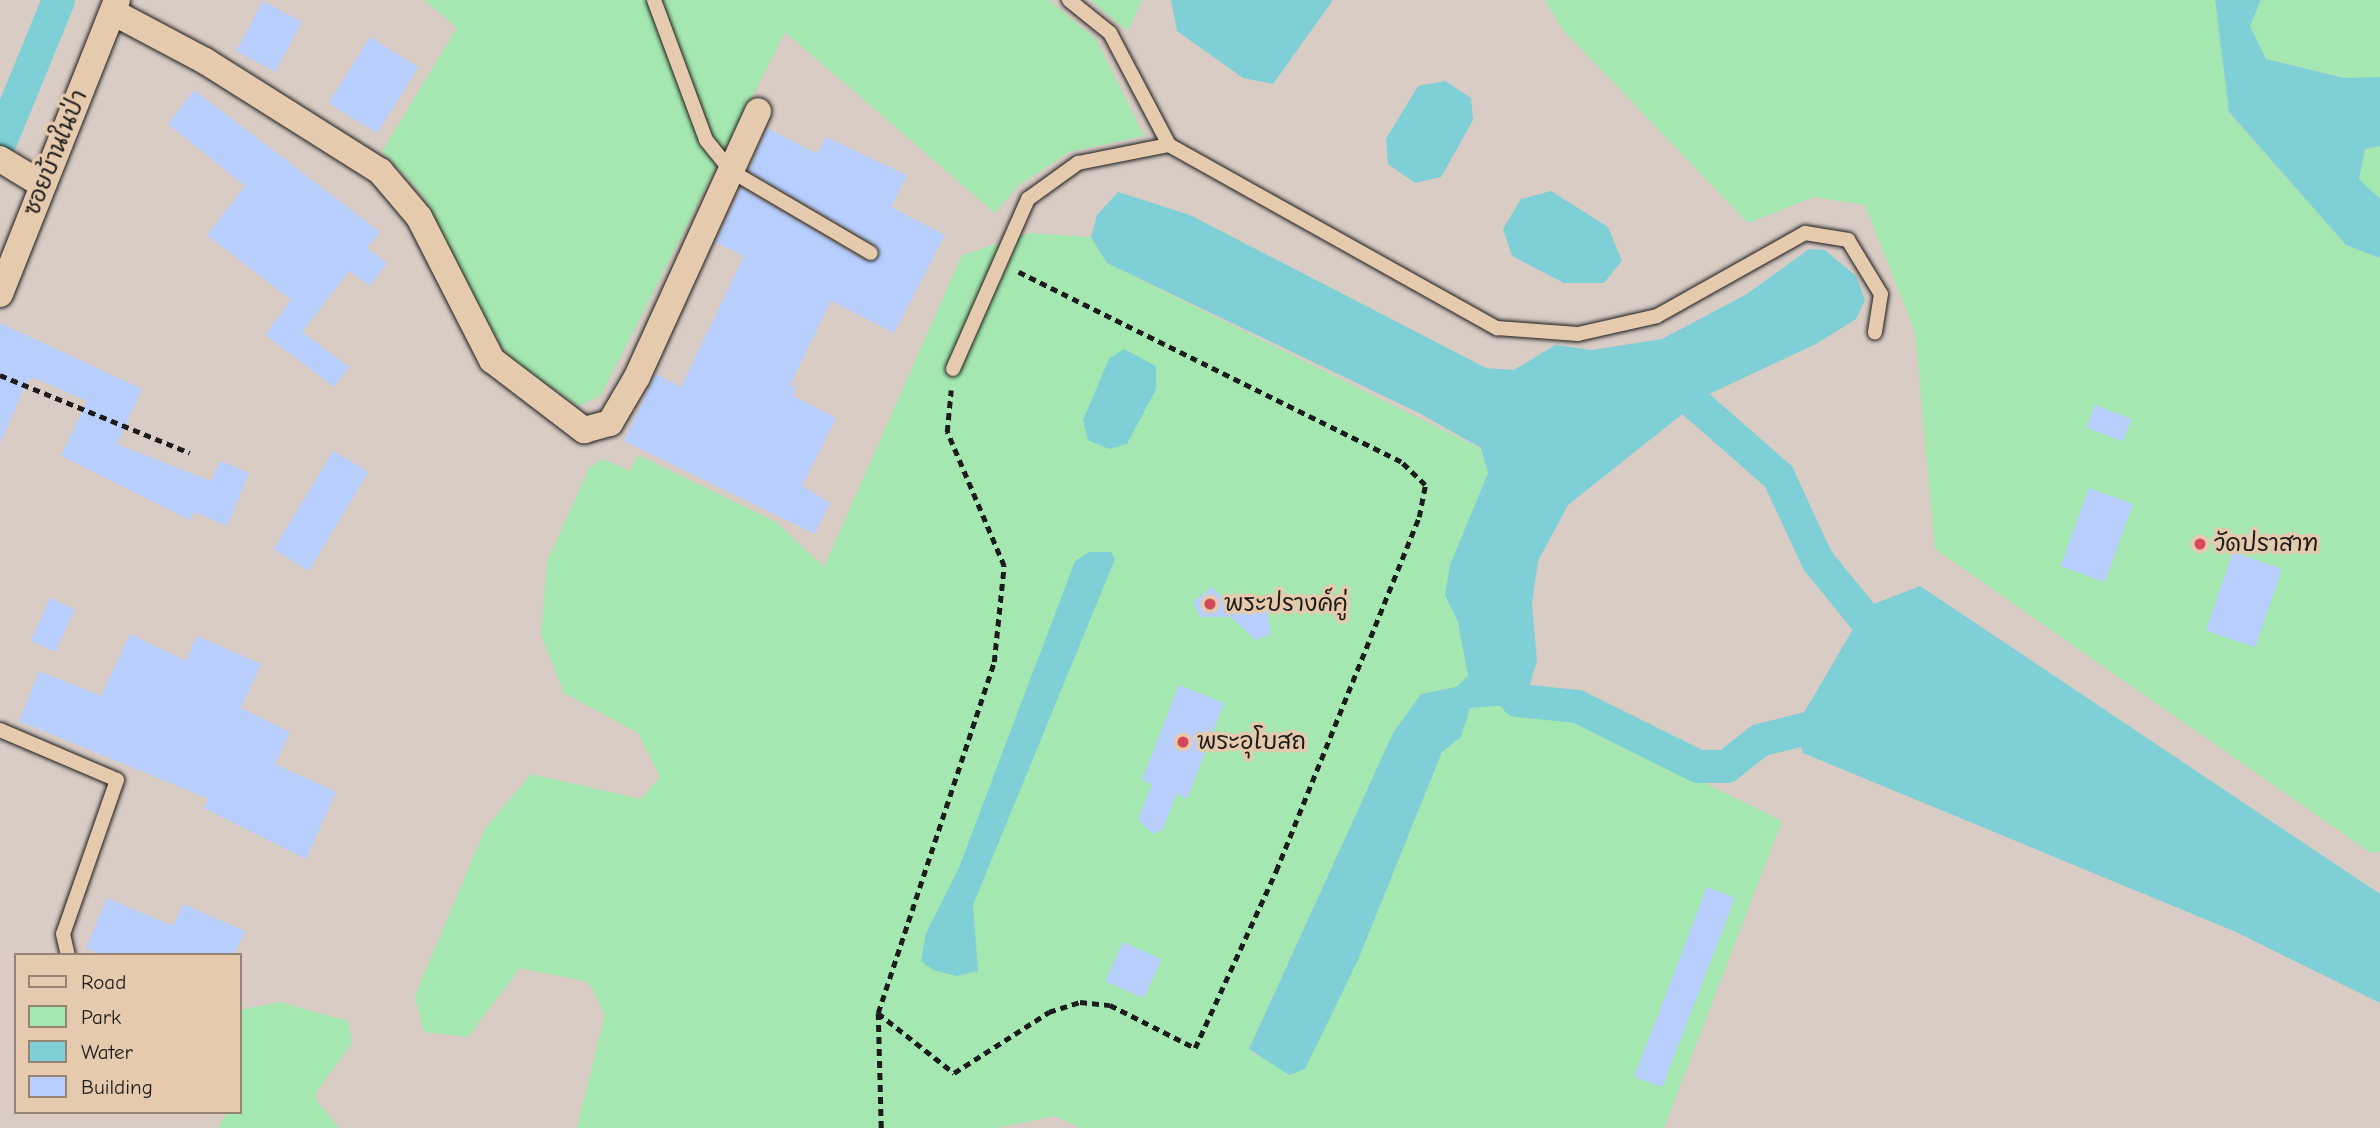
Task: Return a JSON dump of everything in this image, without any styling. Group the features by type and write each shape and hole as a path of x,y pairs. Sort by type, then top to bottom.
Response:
{"street":[{"path":"115,6 380,171 419,217 492,360 584,430 610,423 637,377 758,111"},
{"name":"ซอยบ้านในป่า","path":"0,294 115,6"},
{"path":"0,159 43,185"}],"lane":[{"path":"654,0 706,140 731,171 871,253"},
{"path":"1069,0 1110,33 1169,145 1497,328 1578,334 1657,316 1805,233 1848,240 1881,294 1875,333"},
{"path":"953,369 1028,199 1051,177 1077,163 1169,145"},
{"path":"0,730 117,780 63,934 68,953"}],"path":[{"path":"878,1013 954,1073 1049,1012 1080,1002 1110,1005 1195,1048 1409,553 1425,485 1401,462 1000,262"},
{"path":"881,1128 878,1013 995,662 1004,566 947,432 953,369"},
{"path":"0,375 190,453"}],"green space":[{"path":"424,0 1048,0 1096,39 1144,136 1069,152 1018,186 995,213 785,32 601,395 579,406 510,359 462,283 426,199 382,151 457,28"},
{"path":"1090,0 1142,0 1128,31"},
{"path":"1545,0 2215,0 2229,113 2346,245 2380,258 2380,851 2371,853 1935,549 1915,332 1865,205 1814,197 1748,223 1562,29"},
{"path":"2261,0 2380,0 2380,77 2344,78 2266,59 2250,26"},
{"path":"2380,146 2380,199 2359,180 2365,149"},
{"path":"1030,233 1091,237 1107,263 1481,449 1488,473 1450,565 1445,595 1458,622 1468,676 1456,687 1421,694 1393,733 1249,1048 1257,1057 1358,960 1442,752 1461,737 1470,708 1485,704 1564,714 1782,821 1664,1128 1080,1128 1055,1116 998,1128 577,1128 605,1014 588,982 520,968 468,1037 424,1032 415,996 485,829 531,774 641,799 660,777 638,733 564,693 541,635 547,562 589,468 603,459 630,471 638,455 776,522 824,567 962,255"},
{"path":"279,1002 348,1021 352,1043 317,1091 317,1101 339,1128 218,1128 227,1114 242,1114 242,1010"}],"water":[{"path":"1171,0 1333,0 1273,84 1243,78 1177,31"},
{"path":"2215,0 2261,0 2250,26 2266,59 2344,78 2380,77 2380,146 2365,149 2359,179 2380,199 2380,258 2346,245 2229,112"},
{"path":"1445,81 1471,98 1473,120 1441,177 1415,183 1388,164 1386,139 1418,86"},
{"path":"1551,191 1608,227 1622,261 1604,283 1564,283 1512,256 1503,229 1521,199"},
{"path":"1118,192 1190,215 1486,368 1514,370 1555,345 1592,350 1662,339 1747,294 1809,249 1825,250 1856,276 1865,300 1856,319 1816,344 1705,396 1568,505 1538,561 1532,604 1537,661 1529,687 1508,705 1470,708 1461,737 1442,752 1358,960 1305,1069 1289,1075 1249,1049 1393,733 1421,694 1456,687 1468,676 1458,622 1445,595 1450,565 1488,473 1481,448 1419,413 1107,263 1091,237 1097,215"},
{"path":"1124,349 1156,366 1156,389 1127,444 1109,449 1088,440 1083,420 1109,359"},
{"path":"1089,552 1111,552 1115,559 973,905 978,971 957,976 933,970 921,961 926,933 958,870 1075,561"},
{"path":"1920,586 2380,894 2380,1003 2236,932 1803,753 1795,728 1866,607"}],"building":[{"path":"263,1 302,22 275,72 236,51"},
{"path":"370,37 418,67 377,133 329,103"},
{"path":"194,90 380,232 367,248 387,263 370,286 349,271 302,332 349,367 334,387 265,335 291,300 207,235 245,186 168,124"},
{"path":"767,128 817,154 826,137 907,175 891,207 945,235 894,333 831,301 790,385 796,387 793,396 836,418 802,486 830,503 815,534 624,441 656,374 681,387 744,256 716,242 741,188 866,261 880,257 876,245 749,171"},
{"path":"0,323 142,389 117,444 211,481 220,461 249,473 227,526 194,512 190,520 61,456 87,401 35,378 27,381 0,444"},
{"path":"2095,405 2131,419 2123,441 2086,427"},
{"path":"333,451 368,472 309,571 274,550"},
{"path":"2089,488 2133,504 2105,582 2061,566"},
{"path":"2233,552 2282,569 2255,647 2206,630"},
{"path":"1212,587 1235,611 1267,610 1271,634 1256,640 1231,617 1200,617 1193,602"},
{"path":"50,598 75,609 56,652 31,641"},
{"path":"130,634 186,661 197,636 261,664 241,708 290,732 275,764 336,792 306,859 204,808 209,799 19,721 39,671 101,696"},
{"name":"พระอุโบสถ","path":"1179,685 1224,703 1187,799 1176,794 1163,829 1153,834 1138,820 1152,784 1142,780"},
{"path":"1707,887 1735,898 1662,1087 1634,1077"},
{"path":"107,898 173,926 183,904 245,931 235,953 97,953 86,948"},
{"path":"1123,942 1161,959 1144,998 1106,981"}],"waterway":[{"path":"1,139 58,0"},
{"path":"1673,384 1778,476 1817,560 1878,635 1851,717 1759,740 1726,766 1698,766 1577,706 1517,700 1494,670 1486,574 1556,437 1641,388 1673,384"}],"place":[{"name":"วัดปราสาท","path":"2200,544"},
{"name":"พระปรางค์คู่","path":"1210,604"},
{"name":"พระอุโบสถ","path":"1183,742"}]}
